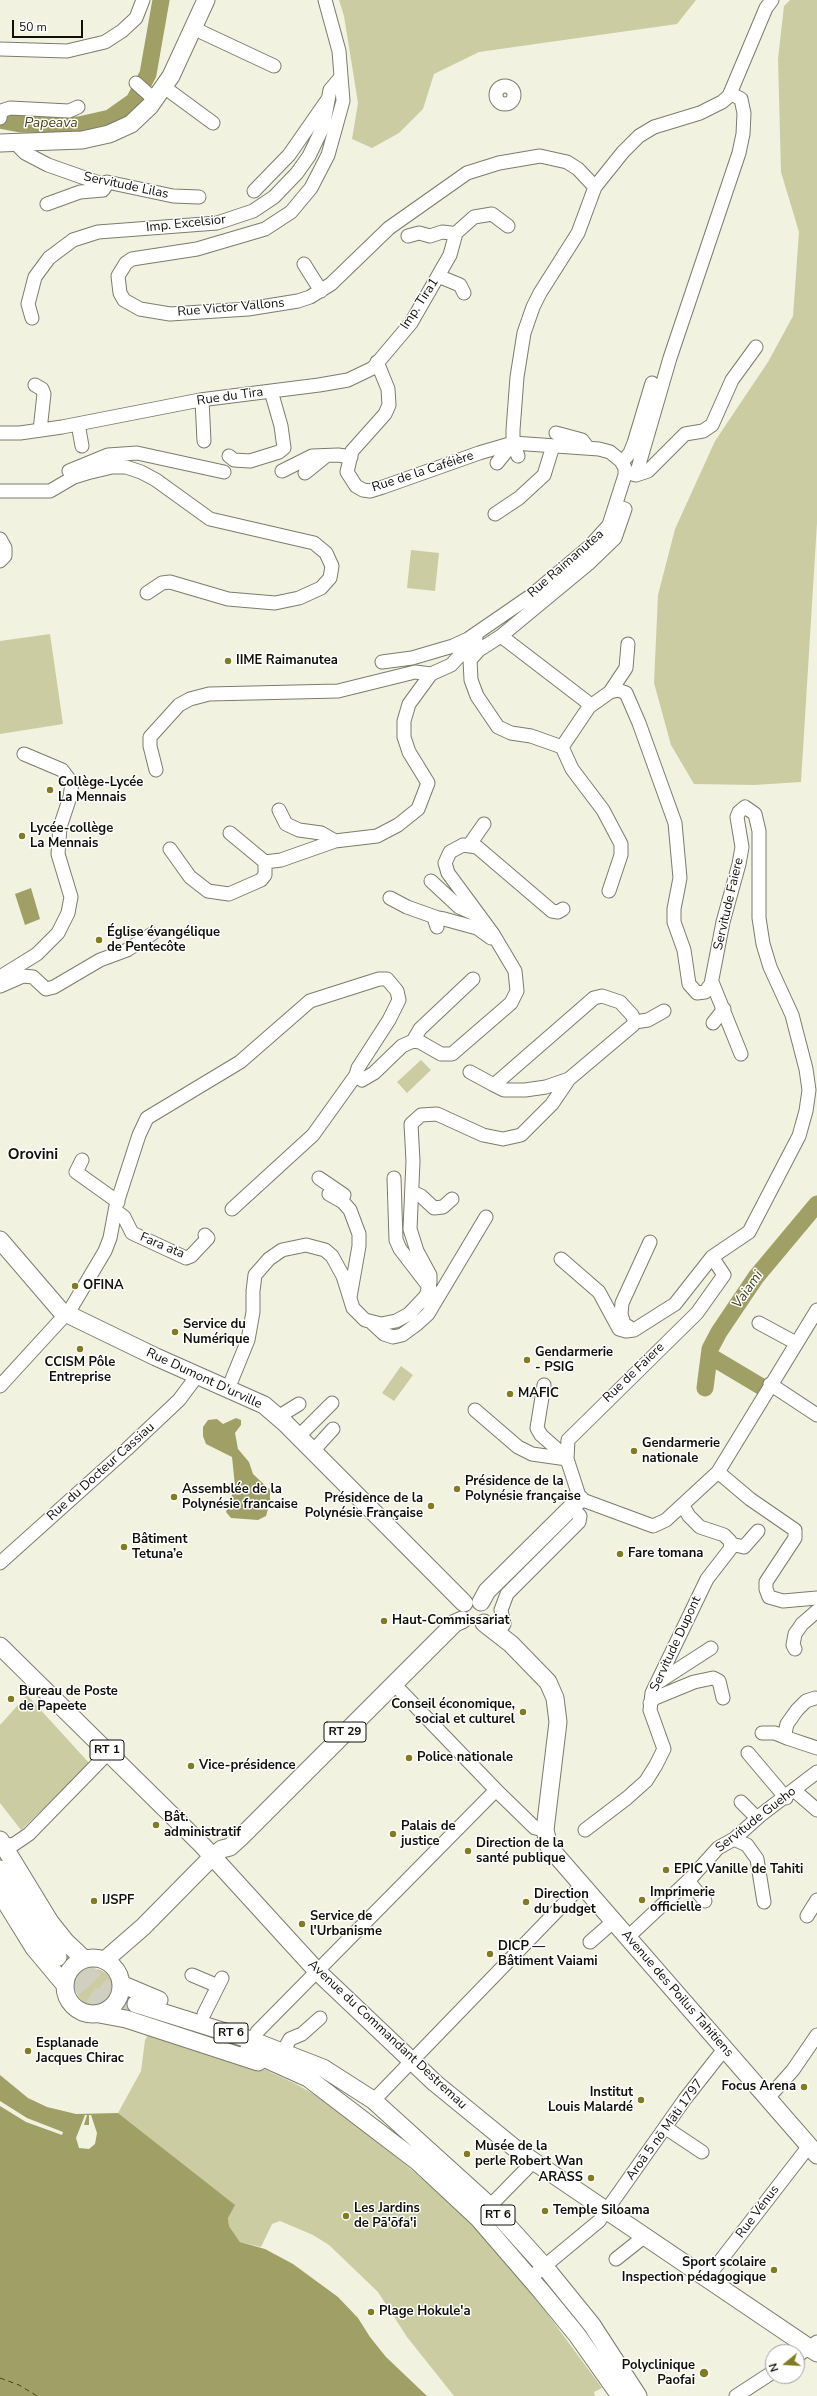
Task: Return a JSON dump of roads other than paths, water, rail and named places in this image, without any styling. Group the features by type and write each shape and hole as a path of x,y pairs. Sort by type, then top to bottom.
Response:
{"main road":[{"path":"6,143 82,140 109,134 131,124 150,90 195,29 206,0"},
{"name":"Rue Dumont D'urville","path":"0,1240 65,1313 197,1376 264,1405 299,1436 469,1608"},
{"name":"RT 29","path":"105,1960 217,1860 229,1856 230,1847 487,1591 531,1567 576,1503"},
{"path":"469,1608 487,1611 484,1623 474,1627 465,1624 469,1608"},
{"path":"484,1623 511,1644 548,1682 555,1698 558,1722 545,1830"},
{"name":"RT 1","path":"1,1647 217,1860"},
{"name":"Avenue des Poilus Tahitiens","path":"545,1830 550,1847 582,1885 813,2148"},
{"path":"0,1869 27,1914 61,1954 40,1919 1,1846"},
{"path":"1,1846 50,1922 66,1942 84,1959"},
{"name":"RT 29","path":"120,1978 131,1950 217,1860"},
{"name":"Avenue du Commandant Destremau","path":"217,1860 317,1971 411,2061 459,2104 534,2161 707,2278 810,2350"},
{"path":"0,1893 29,1940 65,1985 67,1996 75,2008 89,2014 100,2014 126,2019 248,2058 283,2073 342,2103"},
{"path":"65,1985 71,1969 84,1959 97,1958 105,1960 120,1978 149,1997 258,2032 323,2068"},
{"path":"100,2014 114,2005 119,1997 120,1978"},
{"name":"RT 6","path":"620,2396 577,2335 478,2218 418,2162 308,2078 257,2054 134,2009 251,2040 323,2068 373,2101 490,2206 544,2266 592,2326 638,2396"}],"street":[{"path":"0,49 67,51 105,42 122,32 136,18 143,0"},
{"name":"Rue Victor Vallons","path":"325,0 339,51 343,101 330,149 311,188 291,212 265,229 246,236 197,249 132,259 126,263 118,276 120,293 131,306 170,314 219,312 280,306 310,297 321,291 389,228 467,173 499,162 540,156 567,162 578,169 595,187"},
{"path":"518,456 513,444 517,377 524,333 536,300 578,233 595,187 623,152 639,136 654,127 712,107 722,102 730,93 766,8 772,0"},
{"path":"195,29 274,66"},
{"name":"Imp. Excelsior","path":"32,318 28,304 35,277 49,258 73,240 98,232 217,223 253,211 274,197 292,179 309,156 322,127 330,90 341,77"},
{"path":"150,90 213,123"},
{"name":"Rue Raimanutea","path":"382,662 434,653 453,646 480,631 532,595 589,547 609,525 670,358 739,153 743,134 744,113 741,99 730,93"},
{"path":"254,191 289,155 328,99"},
{"path":"0,116 1,111 10,108 69,111 78,107"},
{"name":"Servitude Lilas","path":"6,143 48,165 102,184 107,182 172,196 199,197"},
{"path":"46,204 80,192 103,190 105,187 102,184"},
{"path":"454,239 456,233 474,217 492,214 508,226"},
{"path":"408,236 419,233 430,236 442,232 451,234 454,239"},
{"name":"Imp. Tira1","path":"376,362 414,318 450,255 454,239"},
{"path":"304,264 321,291"},
{"path":"438,276 460,285 464,294"},
{"path":"513,444 588,448 610,452 628,470 648,471 686,434 702,431 712,425 732,380 756,348"},
{"name":"Rue de la Caféière","path":"376,362 388,389 389,405 385,414 361,439 352,451 347,472 350,480 356,486 370,491 513,444"},
{"name":"Rue du Tira","path":"0,433 40,430 202,400 348,380 373,368 376,362"},
{"path":"628,470 630,453 652,383"},
{"path":"35,385 42,389 44,394 40,430"},
{"path":"229,456 234,460 250,461 279,452 284,448 282,426 271,391"},
{"path":"202,400 204,441"},
{"path":"78,424 82,446"},
{"path":"556,433 582,440 588,448"},
{"path":"497,463 513,444"},
{"path":"495,514 519,498 544,475 552,446"},
{"path":"50,491 65,473 108,455 121,453 137,453 224,472"},
{"path":"282,472 312,456 351,457"},
{"path":"305,473 326,456"},
{"path":"0,491 50,491 74,477 112,467 126,467 141,472 156,480 210,519 247,529 300,538 314,543 326,553 332,566 330,578 321,588 299,598 275,603 228,599 170,582 162,583 147,593"},
{"path":"609,891 621,854 621,844 603,810 572,769 562,747 531,736 511,733 498,727 477,696 471,680 470,660 479,650 501,636 588,564 615,538 625,509 616,506"},
{"path":"0,539 5,548 4,556 0,561"},
{"path":"230,834 265,862 281,860 335,841 376,836 398,825 418,809 428,783 409,752 404,737 404,721 409,704 431,674 451,665 480,631"},
{"path":"501,636 591,705"},
{"path":"610,692 626,668 628,644"},
{"path":"156,770 150,746 150,737 179,705 190,699 209,694 338,690 415,672 431,674"},
{"path":"562,747 591,705 610,692 618,690 626,693 640,722 675,823 680,878 674,922 684,950 689,984 697,993 705,992 712,982"},
{"path":"0,977 37,954 58,933 68,913 71,897 58,854 60,827 70,797 72,783 62,770 24,754"},
{"name":"Servitude Faiere","path":"712,982 723,922 742,847 737,817 739,812 745,807 755,814 759,831 759,918 763,944 770,967 792,1015 805,1062 809,1090 806,1111 799,1136 750,1232 712,1257"},
{"path":"279,810 286,824 299,830 321,833 335,841"},
{"path":"470,844 484,824"},
{"path":"356,1075 362,1080 368,1078 402,1046 413,1042 420,1042 440,1054 452,1054 511,1003 518,990 518,981 515,971 501,947 451,878 445,863 450,852 463,844 470,844 484,852 552,911 558,912 563,908"},
{"path":"170,850 190,877 196,882 208,891 228,894 261,880 265,875 265,862"},
{"path":"431,881 459,907 479,916"},
{"path":"390,898 438,922 484,931 501,947"},
{"path":"0,986 23,976 33,976 46,989 54,987 100,960 127,950 152,934"},
{"path":"0,1386 65,1313 105,1251 139,1135 147,1118 240,1062 310,1001 379,979 387,979 397,990 399,1000 390,1020 358,1068 356,1075 314,1135 232,1209"},
{"path":"413,1042 420,1029 473,979"},
{"path":"712,982 741,1054"},
{"path":"494,1085 594,998 602,996 620,1002 628,1009 635,1022"},
{"path":"713,1023 724,1009"},
{"path":"371,1322 381,1324 403,1318 420,1304 430,1288 430,1275 417,1250 410,1229 412,1192 411,1124 421,1115 437,1114 483,1135 512,1138 528,1128 552,1104 569,1079 635,1022 648,1020 660,1015 664,1011"},
{"path":"470,1072 504,1090 525,1090 546,1087 569,1079"},
{"path":"82,1160 76,1172 117,1206"},
{"path":"318,1178 344,1196 359,1234 359,1246 349,1301"},
{"path":"394,1178 396,1240 400,1249 430,1288"},
{"path":"412,1192 421,1196 434,1208 443,1207 452,1199"},
{"path":"329,1194 343,1202 350,1210"},
{"name":"Fara ata","path":"117,1206 132,1233 186,1258 191,1256 208,1238 205,1235"},
{"path":"228,1389 248,1340 253,1312 255,1275 269,1258 282,1250 306,1245 325,1250 332,1256 345,1281 349,1301 359,1315 371,1322 384,1334 393,1337 402,1335 428,1314 486,1217"},
{"path":"634,1330 624,1324 621,1314 622,1303 650,1242"},
{"path":"561,1259 599,1292 619,1329 626,1332 634,1330 675,1304 712,1257"},
{"name":"Rue de Faiere","path":"576,1503 567,1458 568,1440 696,1313 724,1275 712,1257"},
{"path":"576,1503 653,1526 666,1520 683,1506 718,1472 770,1384 817,1310"},
{"path":"0,1382 65,1313"},
{"path":"759,1323 796,1343"},
{"name":"Rue du Docteur Cassiau","path":"0,1563 179,1400 197,1376"},
{"path":"770,1384 817,1415"},
{"path":"544,1385 538,1428 541,1435 567,1458"},
{"path":"299,1436 332,1403"},
{"path":"278,1417 299,1404"},
{"path":"475,1410 518,1447 532,1454 567,1458"},
{"path":"313,1451 333,1429"},
{"path":"718,1472 750,1499 795,1530 795,1538 766,1582 766,1589 769,1597 783,1601 817,1598"},
{"path":"683,1506 689,1516 700,1527 724,1535 731,1544 744,1547 758,1531"},
{"name":"Servitude Dupont","path":"585,1830 632,1794 646,1780 656,1766 664,1749 650,1710 652,1693 695,1601 707,1579 731,1548 731,1544"},
{"path":"498,1633 504,1624 501,1610 503,1600 531,1567"},
{"path":"794,1649 793,1645 795,1634 802,1624 817,1611"},
{"path":"658,1682 711,1648"},
{"path":"650,1703 655,1698 694,1682 713,1678 719,1681 723,1698"},
{"path":"394,1684 496,1790 535,1828 545,1830"},
{"path":"787,1738 785,1733 792,1717 806,1701 815,1698"},
{"path":"762,1733 775,1733 817,1748"},
{"path":"801,1751 817,1757"},
{"path":"1,1846 13,1845 29,1834 109,1752"},
{"path":"748,1753 790,1794 817,1810"},
{"name":"Servitude Gueho","path":"628,1937 688,1881 718,1848 734,1839 757,1818 817,1772"},
{"path":"258,2032 496,1790"},
{"path":"741,1802 757,1818"},
{"path":"734,1839 747,1845 757,1859 764,1902"},
{"path":"688,1881 705,1901"},
{"path":"373,2101 582,1885"},
{"path":"807,1916 817,1900"},
{"path":"590,1942 614,1920"},
{"path":"192,1975 220,1982 204,2014"},
{"path":"285,2048 290,2039 302,2034 320,2018"},
{"path":"768,2098 793,2070 817,2035"},
{"name":"Aroā 5 nō Māti 1797","path":"529,2279 599,2221 725,2048"},
{"path":"666,2128 702,2152"},
{"name":"Rue Vénus","path":"707,2278 813,2148"},
{"path":"490,2206 534,2161"},
{"path":"616,2259 645,2236"},
{"path":"736,2396 765,2377"}],"waterway":[{"name":"Papeava","path":"0,120 20,124 79,125 110,118 134,101 148,74 161,0"},
{"name":"Vaiami","path":"705,1388 710,1349 719,1332 756,1277 817,1204"},
{"path":"710,1356 767,1390"}],"tunnel":[{"path":"65,1951 96,1981 111,1993 136,2004"},
{"path":"58,1957 87,1992 108,2005 132,2013"}],"place":[{"name":"IIME Raimanutea","path":"228,661"},
{"name":"Collège-Lycée La Mennais","path":"50,790"},
{"name":"Lycée-collège La Mennais","path":"22,836"},
{"name":"Église évangélique de Pentecôte","path":"99,940"},
{"name":"OFINA","path":"75,1286"},
{"name":"Service du Numérique","path":"175,1332"},
{"name":"CCISM Pôle Entreprise","path":"80,1349"},
{"name":"Gendarmerie - PSIG","path":"527,1360"},
{"name":"MAFIC","path":"510,1394"},
{"name":"Gendarmerie nationale","path":"634,1451"},
{"name":"Présidence de la Polynésie française","path":"457,1489"},
{"name":"Assemblée de la Polynésie francaise","path":"174,1497"},
{"name":"Présidence de la Polynésie Française","path":"431,1506"},
{"name":"Bâtiment Tetuna’e","path":"124,1547"},
{"name":"Fare tomana","path":"620,1554"},
{"name":"Haut-Commissariat","path":"384,1621"},
{"name":"Bureau de Poste de Papeete","path":"11,1699"},
{"name":"Conseil économique, social et culturel","path":"523,1712"},
{"name":"Police nationale","path":"409,1758"},
{"name":"Vice-présidence","path":"191,1766"},
{"name":"Bât. administratif","path":"156,1825"},
{"name":"Palais de justice","path":"393,1834"},
{"name":"Direction de la santé publique","path":"468,1851"},
{"name":"EPIC Vanille de Tahiti","path":"666,1870"},
{"name":"Imprimerie officielle","path":"642,1900"},
{"name":"IJSPF","path":"94,1901"},
{"name":"Direction du budget","path":"526,1902"},
{"name":"Service de l'Urbanisme","path":"302,1924"},
{"name":"DICP — Bâtiment Vaiami","path":"490,1954"},
{"name":"Esplanade Jacques Chirac","path":"28,2051"},
{"name":"Focus Arena","path":"804,2087"},
{"name":"Institut Louis Malardé","path":"641,2100"},
{"name":"Musée de la perle Robert Wan","path":"467,2154"},
{"name":"ARASS","path":"591,2178"},
{"name":"Temple Siloama","path":"545,2211"},
{"name":"Les Jardins de Pā'ōfa'i","path":"346,2216"},
{"name":"Sport scolaire Inspection pédagogique","path":"774,2270"},
{"name":"Plage Hokule'a","path":"371,2312"},
{"name":"Polyclinique Paofai","path":"704,2373"}],"district":[{"name":"Orovini","path":"33,1155"}]}
